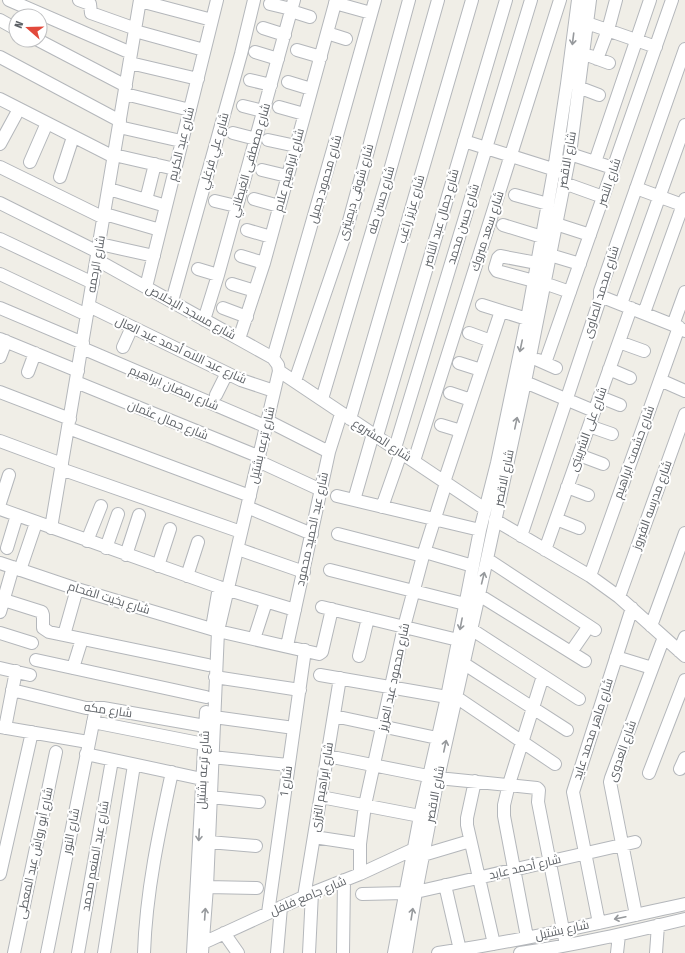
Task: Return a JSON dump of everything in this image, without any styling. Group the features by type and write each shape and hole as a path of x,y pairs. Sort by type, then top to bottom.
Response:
{"street":[{"path":"9,0 131,58 198,79"},
{"path":"79,0 90,4 91,13 135,30 204,50"},
{"path":"140,0 212,20"},
{"name":"شارع الرحمه","path":"51,528 140,0"},
{"name":"شارع عبد الكريم","path":"146,287 217,0"},
{"name":"شارع علي فرغلي","path":"172,301 241,54 254,0"},
{"name":"شارع محمود جميل","path":"273,358 375,0"},
{"name":"شارع شوقى ديميترى","path":"295,381 346,232 408,0"},
{"name":"شارع حسن طه","path":"322,399 385,188 438,0"},
{"name":"شارع عزيز راغب","path":"346,416 472,0"},
{"name":"شارع جمال عبد الناصر","path":"354,500 506,0"},
{"name":"شارع حسن محمد","path":"382,506 486,148 531,0"},
{"name":"شارع سعد مبروك","path":"414,461 560,0"},
{"name":"شارع الاقصر","path":"406,953 411,893 418,852 451,697 458,640 480,530 497,463 527,319 539,282 550,255 556,224 567,84 578,0"},
{"name":"شارع الاقصر","path":"418,852 420,816 433,777 438,738 463,663 487,560 525,382 530,357 539,282 537,263 548,204 570,154 590,0"},
{"path":"597,59 608,30 616,0"},
{"path":"595,162 650,0"},
{"name":"شارع النصر","path":"530,357 550,366 570,292 672,0"},
{"path":"336,1 371,13"},
{"name":"شارع ابراهيم علام","path":"239,339 264,262 336,1"},
{"path":"270,4 292,7 310,17"},
{"name":"شارع مصطفى الغيطاني","path":"204,320 218,275 236,206 262,139 263,111 292,7"},
{"path":"587,23 656,47"},
{"path":"263,28 285,35"},
{"path":"327,33 346,39"},
{"path":"48,46 125,90 190,110"},
{"name":"شارع محمد الصاوى","path":"521,536 600,299 600,291 685,49"},
{"path":"297,50 321,57"},
{"path":"255,52 278,59"},
{"path":"583,54 610,63"},
{"path":"0,57 120,124 181,141"},
{"path":"250,80 271,85"},
{"path":"288,82 311,89"},
{"path":"578,87 599,95"},
{"path":"0,99 73,137 114,156 175,169"},
{"path":"244,106 263,111"},
{"path":"278,108 304,114"},
{"path":"0,144 19,109"},
{"path":"30,162 47,123"},
{"name":"شارع على الشربينى","path":"545,550 619,342 626,306 660,197 685,125"},
{"path":"233,133 296,146"},
{"path":"60,177 73,137"},
{"path":"464,141 511,156 561,175 603,197"},
{"path":"570,154 613,168"},
{"path":"146,200 155,164"},
{"path":"0,167 104,216 160,230"},
{"path":"262,170 287,176"},
{"path":"636,188 684,204 644,312"},
{"path":"109,189 166,206"},
{"path":"515,196 548,204"},
{"path":"254,199 279,206"},
{"path":"215,202 236,206"},
{"path":"0,203 98,252 154,256"},
{"path":"556,224 590,235"},
{"path":"503,225 542,237"},
{"path":"247,230 271,237"},
{"path":"0,239 93,283"},
{"name":"شارع مسجد الإخلاص","path":"98,252 146,287 273,358"},
{"path":"550,255 580,264"},
{"path":"241,256 264,262"},
{"path":"537,263 500,256 495,268 497,271 570,292"},
{"path":"198,269 218,275"},
{"name":"شارع عبد اللاه أحمد عبد العال","path":"0,274 88,310 132,326 241,380 274,391"},
{"path":"232,284 255,291"},
{"name":"شارع حشمت ابراهيم","path":"590,576 679,328 685,292"},
{"path":"600,296 644,312 679,328"},
{"path":"482,305 527,319"},
{"name":"شارع رمضان ابراهيم","path":"0,308 82,346 267,424 329,452"},
{"path":"223,308 247,317"},
{"name":"شارع محمود عبد العزيز","path":"360,874 360,844 365,805 413,591 461,431 501,311"},
{"path":"123,347 132,326"},
{"path":"469,333 491,341"},
{"path":"0,357 3,340"},
{"name":"شارع جمال عثمان","path":"3,340 35,353 77,377 259,459 321,490"},
{"path":"619,342 644,351"},
{"path":"28,372 35,353"},
{"path":"273,358 278,365 279,371"},
{"path":"459,364 481,370"},
{"path":"609,369 630,378"},
{"name":"شارع المشروع","path":"279,371 485,509"},
{"name":"شارع ترعه بشتيل","path":"193,953 208,665 223,589 238,549 279,371"},
{"path":"216,394 226,373"},
{"path":"660,380 685,391"},
{"path":"525,382 594,411"},
{"path":"0,392 249,501 312,534"},
{"path":"450,393 471,400"},
{"path":"600,397 620,405"},
{"name":"شارع مدرسه الفيروز","path":"618,597 685,414"},
{"name":"شارع عبد الحميد محمود","path":"287,646 329,452 346,416"},
{"path":"441,425 461,431"},
{"path":"589,426 612,434"},
{"path":"0,441 62,466 242,532"},
{"path":"579,455 603,464"},
{"path":"0,503 8,475"},
{"path":"567,487 588,495"},
{"path":"337,496 480,530"},
{"path":"87,541 101,506"},
{"path":"0,509 223,589 295,610"},
{"path":"106,548 118,514"},
{"path":"7,548 17,515"},
{"path":"126,554 140,515"},
{"path":"556,519 579,528"},
{"path":"495,520 590,576 632,608 682,654"},
{"path":"0,612 16,568 36,523"},
{"path":"158,566 170,529"},
{"path":"651,626 685,533"},
{"path":"338,534 473,566"},
{"path":"187,576 198,542"},
{"path":"238,549 304,572"},
{"path":"487,560 592,628 571,652"},
{"name":"شارع بخيت الفحام","path":"0,563 77,589 215,630"},
{"path":"330,570 465,604"},
{"path":"64,635 77,589"},
{"path":"479,595 585,661"},
{"path":"4,600 42,612 43,628 46,631 208,665"},
{"path":"254,639 266,602"},
{"path":"215,630 320,654 322,653 327,608 458,640"},
{"name":"شارع ماهر محمد عايد","path":"599,923 574,797 574,786 632,608"},
{"path":"359,656 368,618"},
{"path":"471,629 578,699"},
{"name":"شارع ترعه بشتيل","path":"203,948 211,797 215,630"},
{"path":"0,633 32,643"},
{"path":"682,654 685,637"},
{"name":"شارع العدوى","path":"636,915 610,786 611,778 664,638"},
{"path":"73,668 82,639"},
{"name":"شارع 1","path":"268,913 305,650"},
{"path":"616,657 652,668"},
{"path":"36,660 206,697"},
{"path":"463,663 567,730"},
{"path":"0,668 30,675"},
{"path":"16,671 2,727 32,732 87,748 112,760 202,779"},
{"path":"320,675 451,697 555,764"},
{"path":"527,937 504,810 508,784 543,676"},
{"path":"215,677 300,690"},
{"name":"شارع ابراهيم الترزى","path":"309,953 308,895 314,837 340,678"},
{"path":"649,773 685,680"},
{"name":"شارع مكه","path":"12,690 86,708 103,708 205,726"},
{"name":"شارع النور","path":"46,953 96,708"},
{"path":"334,716 438,738"},
{"path":"214,717 294,728"},
{"path":"93,722 204,744"},
{"path":"0,874 32,732"},
{"name":"شارع أبو رواش عبد المعطى","path":"14,953 56,752"},
{"path":"327,756 433,777 538,788 538,802 566,945"},
{"path":"212,757 288,765"},
{"name":"شارع عبد المنعم محمد","path":"78,953 112,760"},
{"path":"104,953 134,764"},
{"path":"144,953 155,853 172,772"},
{"path":"475,781 467,818 467,825 494,944"},
{"path":"211,797 259,802"},
{"path":"321,797 420,816"},
{"path":"314,837 360,844"},
{"name":"شارع جامع فلفل","path":"203,948 224,933 344,880 418,852 470,841"},
{"path":"209,842 256,846"},
{"name":"شارع أحمد عايد","path":"362,894 411,893 635,842"},
{"path":"343,953 344,880"},
{"path":"445,885 460,950"},
{"path":"207,887 257,888"},
{"name":"شارع الاقصر","path":"394,953 411,893"},
{"name":"شارع بشتيل","path":"438,953 564,931 685,904"},
{"path":"277,953 281,907"},
{"name":"شارع بشتيل","path":"520,953 545,951 566,945 587,947 619,935 685,919"},
{"path":"656,953 658,925"},
{"path":"224,933 238,953"},
{"path":"617,953 619,935"}]}
